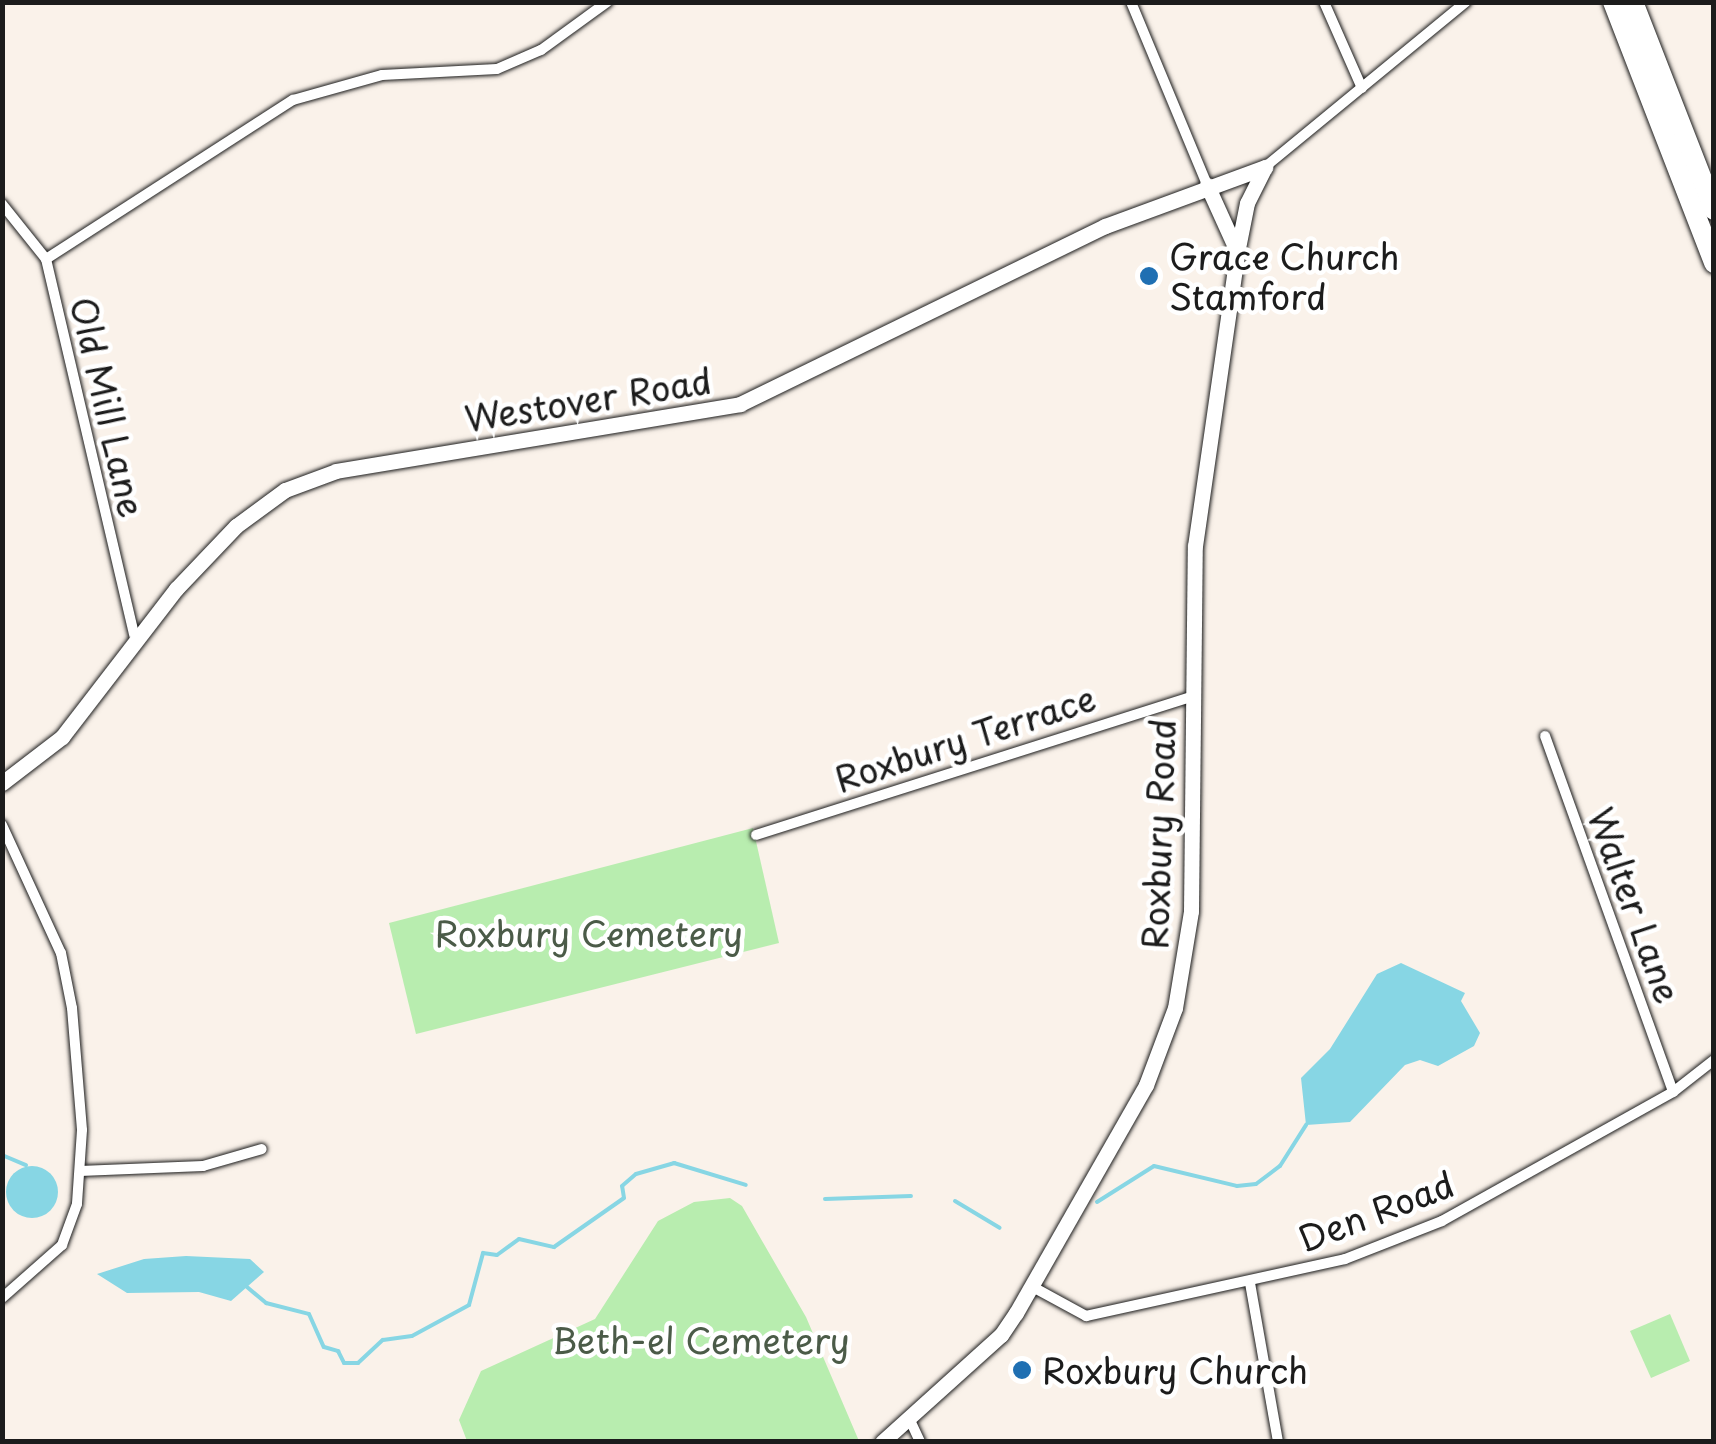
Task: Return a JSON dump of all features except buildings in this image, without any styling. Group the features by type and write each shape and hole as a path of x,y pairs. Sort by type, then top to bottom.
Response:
{"highway":[{"path":"1613,2 1714,263"},
{"path":"1633,2 1714,210"}],"street":[{"path":"46,259 293,100 382,75 497,69 540,50 607,2"},
{"path":"1131,2 1237,253"},
{"path":"1324,2 1362,88"},
{"path":"1265,167 1466,2"},
{"name":"Westover Road","path":"2,783 62,737 134,636 236,526 285,490 336,471 740,404 1105,226 1207,185 1265,167"},
{"name":"Roxbury Road","path":"882,1442 1001,1335 1146,1085 1176,1008 1190,911 1195,546 1237,253 1247,203 1265,167"},
{"name":"Old Mill Lane","path":"2,204 46,259 134,636"},
{"name":"Roxbury Terrace","path":"756,834 1191,697"},
{"name":"Walter Lane","path":"1545,736 1674,1092"},
{"path":"2,826 61,953 72,1008 80,1171 62,1245 2,1298"},
{"name":"Den Road","path":"1031,1286 1086,1316 1250,1283 1344,1259 1442,1221 1674,1092 1714,1060"},
{"path":"80,1171 203,1166 262,1149"},
{"path":"1250,1283 1278,1442"},
{"path":"909,1418 920,1442"}],"green space":[{"name":"Roxbury Cemetery","path":"753,828 779,943 416,1034 389,923"},
{"name":"Beth-el Cemetery","path":"730,1198 742,1206 806,1317 859,1441 467,1441 459,1420 481,1371 595,1319 658,1221 694,1202"},
{"path":"1670,1314 1690,1361 1651,1378 1630,1331"}],"water":[{"path":"1401,963 1465,993 1461,1001 1480,1033 1474,1046 1438,1066 1420,1060 1405,1065 1350,1122 1306,1125 1301,1078 1330,1049 1377,974"},
{"path":"32,1166 51,1173 58,1192 51,1211 32,1218 13,1211 6,1192 13,1173"},
{"path":"144,1259 250,1259 264,1272 231,1301 199,1292 127,1293 97,1274"}],"waterway":[{"path":"1097,1202 1154,1166 1237,1186 1256,1184 1280,1166 1306,1125"},
{"path":"2,1155 26,1165"},
{"path":"247,1287 266,1303 309,1314 324,1347 338,1351 344,1363 358,1363 383,1340 412,1336 469,1305 483,1253 497,1255 519,1239 554,1247 624,1198 622,1186 636,1174 674,1163 746,1185"},
{"path":"825,1199 911,1196"},
{"path":"955,1201 1000,1228"}],"place":[{"name":"Grace Church Stamford","path":"1149,276"},
{"name":"Roxbury Church","path":"1022,1370"}]}
